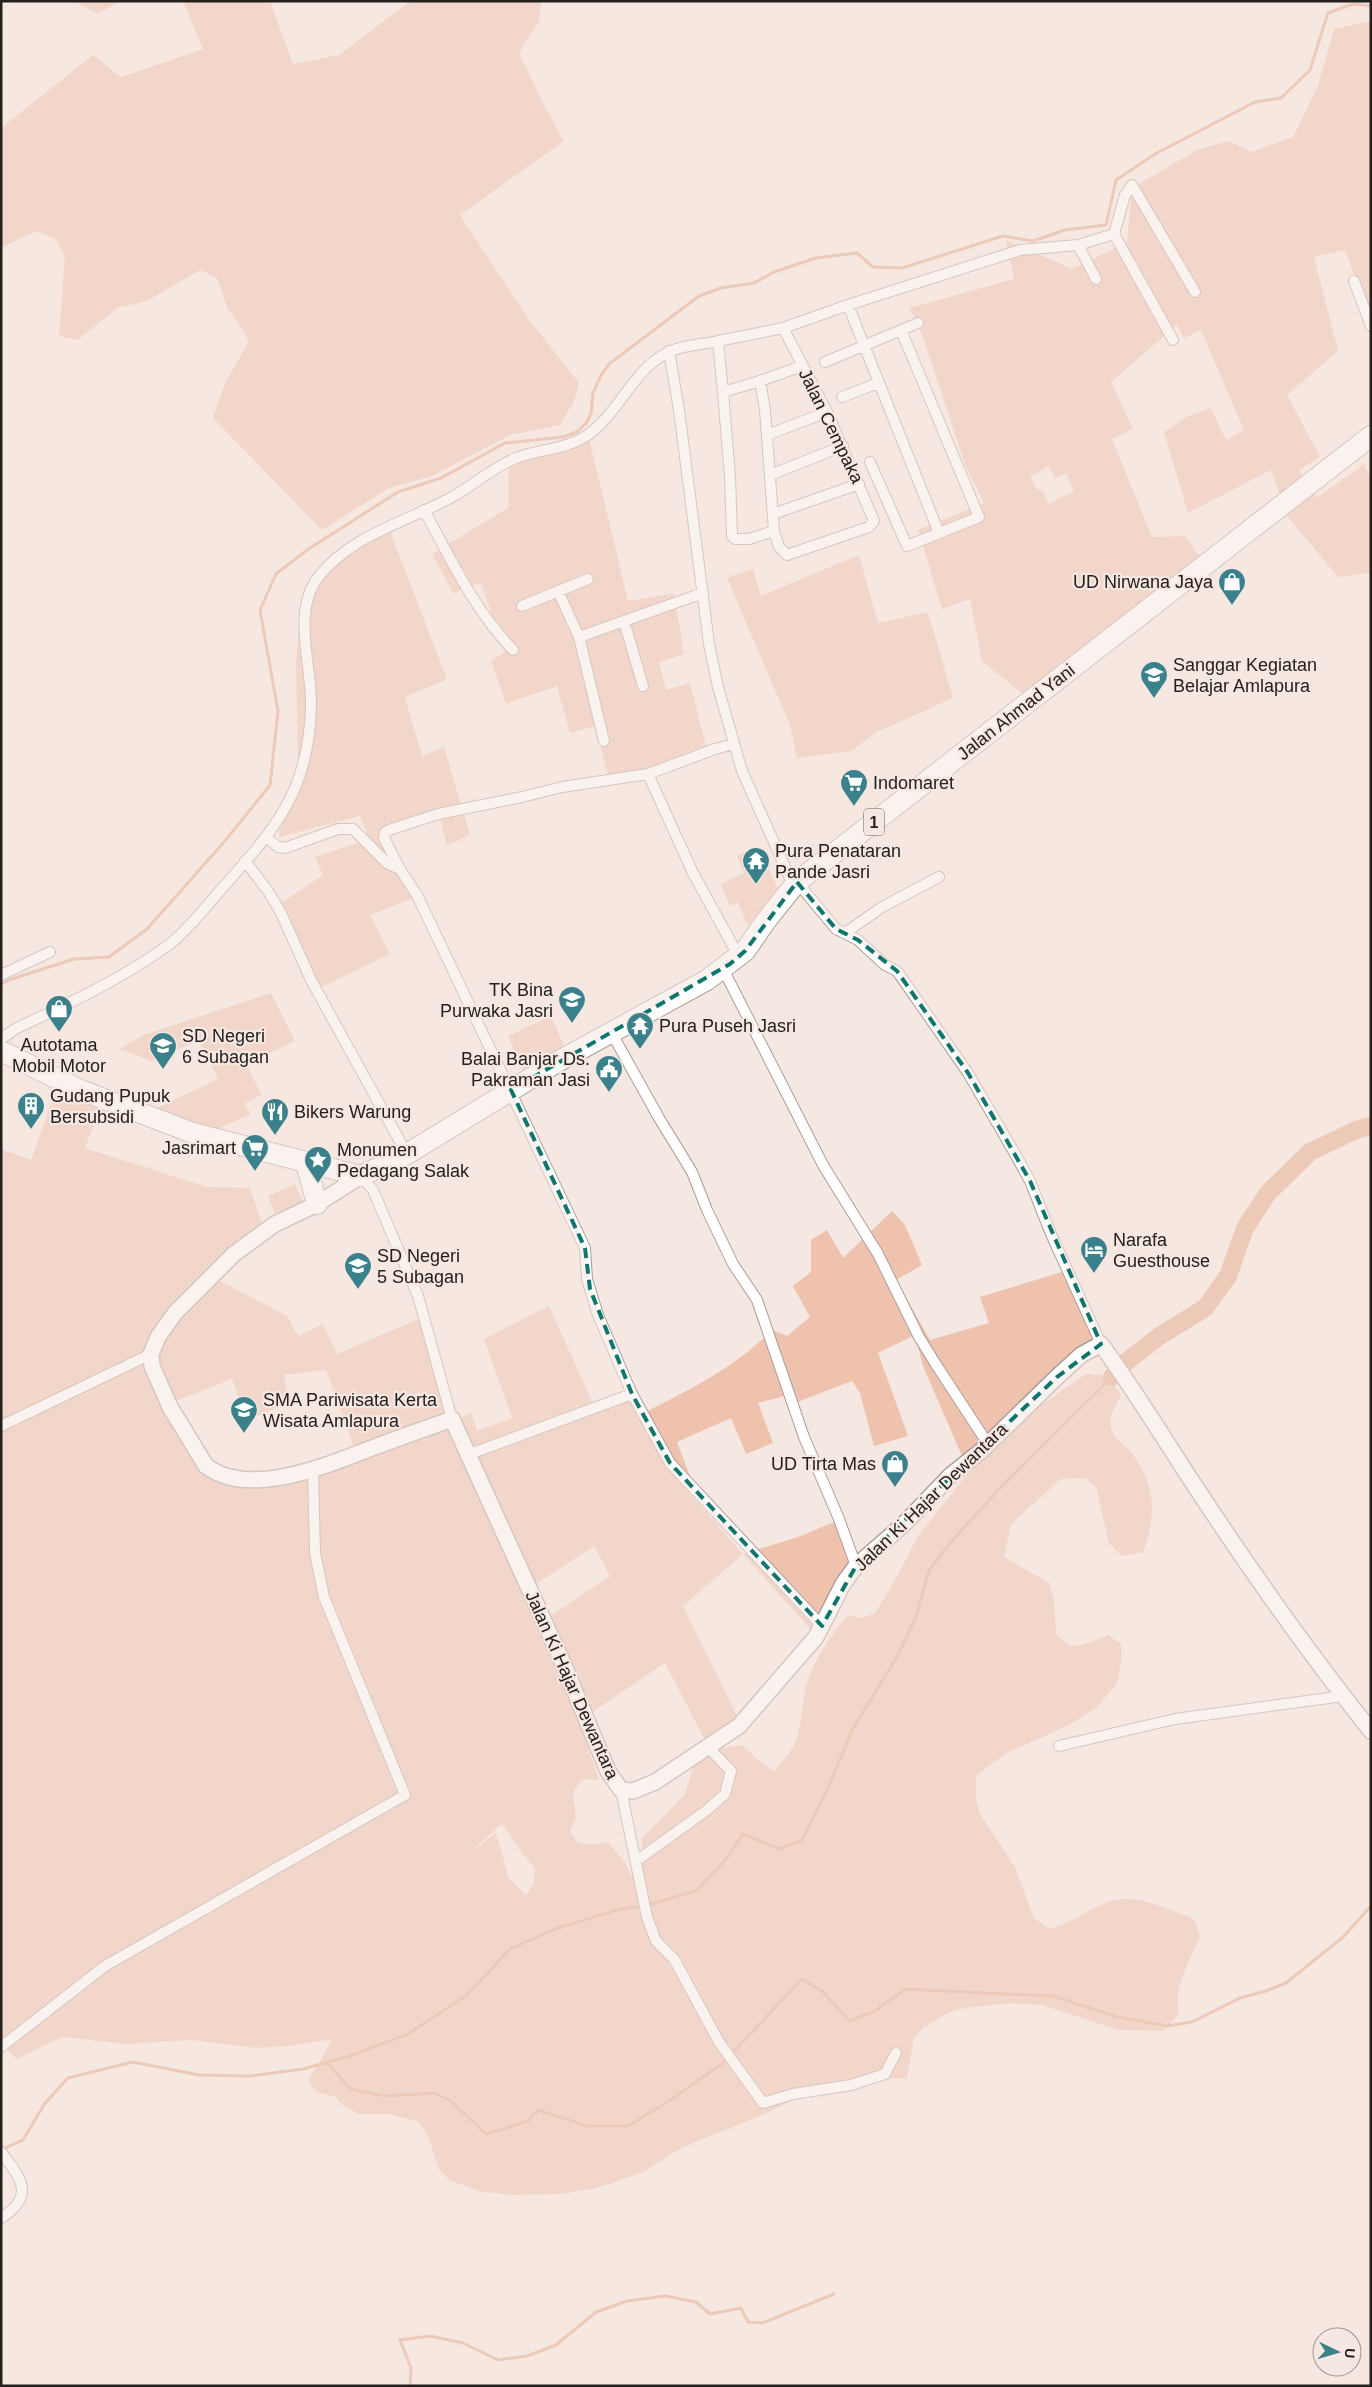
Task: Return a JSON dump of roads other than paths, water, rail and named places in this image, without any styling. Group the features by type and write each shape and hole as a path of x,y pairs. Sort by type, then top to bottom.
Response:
{"highway":[{"name":"Jalan Ahmad Yani","path":"361,1176 407,1154 511,1090 611,1032 707,980 731,963 745,951 777,905 796,885 1371,436"},
{"path":"1,1051 78,1089 193,1133 361,1176"},
{"path":"306,1163 317,1204"}],"street":[{"path":"1173,340 1114,234 1125,196 1132,184 1195,292"},
{"path":"1,1039 15,1029 116,979 171,943 266,837 290,802 300,778 307,749 311,703 305,624 307,596 329,565 358,542 452,497 510,460 581,439 604,418 656,360 670,352 783,328 848,305 1020,250 1078,245 1114,234"},
{"path":"1078,245 1096,279"},
{"path":"1354,281 1371,326"},
{"path":"848,305 939,533"},
{"path":"825,362 918,323"},
{"name":"Jalan Cempaka","path":"774,531 783,553 790,554 869,527 873,524 874,518 827,412 783,328"},
{"path":"870,462 907,546 979,517 901,330"},
{"path":"718,341 730,478 732,536 735,540 743,540 774,531 767,435 760,381"},
{"path":"670,352 709,644 724,710 742,771 796,885 836,929 858,940 885,965 897,971 968,1073 1030,1181 1051,1234 1101,1344 1226,1532 1343,1696 1371,1731"},
{"path":"723,392 802,366"},
{"path":"842,398 878,383"},
{"path":"767,435 827,412"},
{"path":"770,475 842,446"},
{"path":"773,514 859,484"},
{"path":"424,510 479,610 513,650"},
{"path":"522,606 588,579"},
{"path":"558,591 579,637 604,741"},
{"path":"579,637 703,593"},
{"path":"624,621 644,686"},
{"path":"734,744 715,749 648,774 562,787 438,814 385,832 384,838 400,869 417,895 585,1248 590,1290 632,1394 670,1463 822,1626"},
{"path":"648,774 815,1150 878,1254 919,1337 988,1444"},
{"path":"266,837 278,847 285,848 338,829 354,829 388,864 400,869"},
{"path":"245,861 268,891 282,914 312,980 407,1154"},
{"path":"844,933 882,907 939,878"},
{"path":"1,975 50,952"},
{"path":"611,1032 654,1111 692,1172 707,1210 733,1264 756,1300 804,1437 837,1514 856,1566"},
{"path":"361,1176 373,1190 418,1296 452,1419 299,1474 264,1479 231,1477 215,1473 206,1466 170,1407 152,1366 151,1354 158,1337 175,1313 216,1270 263,1231 317,1204 361,1176"},
{"name":"Jalan Ki Hajar Dewantara","path":"452,1419 562,1661 608,1771 621,1790 633,1791 647,1786 727,1736 749,1717 816,1637 843,1584 856,1566 904,1524 951,1475 988,1444 1069,1366 1088,1350 1101,1344"},
{"path":"1,1426 151,1354"},
{"path":"467,1455 632,1394"},
{"path":"1,2047 105,1966 405,1795 324,1597 315,1553 313,1470"},
{"path":"1059,1746 1175,1719 1343,1696"},
{"path":"636,1861 707,1810 725,1794 731,1771 708,1747"},
{"path":"621,1790 648,1916 656,1941 674,1959 719,2042 763,2103 793,2094 851,2086 885,2074 896,2053"},
{"path":"1,2152 20,2179 22,2194 17,2206 1,2218"}],"waterway":[{"path":"1,984 74,959 109,957 147,929 225,841 270,785 278,711 260,610 276,574 307,550 398,492 441,478 505,443 563,437 577,432 587,422 591,413 593,393 601,375 609,364 699,296 721,288 754,283 774,272 816,258 857,253 873,267 902,268 1003,236 1033,241 1065,230 1106,225 1116,180 1157,153 1255,102 1281,98 1310,70 1328,13 1353,4 1371,6"},
{"path":"1112,1377 1126,1362 1158,1337 1205,1308 1228,1276 1245,1228 1268,1193 1310,1152 1356,1130 1371,1126"},
{"path":"1,2150 23,2140 45,2103 68,2078 133,2062 199,2075 250,2076 303,2069 350,2056 408,2034 467,1995 510,1949 558,1928 617,1910 652,1904 696,1891 726,1859 743,1834 779,1849 802,1840 829,1786 852,1730 897,1657 916,1617 929,1570 952,1541 1002,1486 1112,1377"},
{"path":"327,2063 351,2089 385,2096 434,2093 451,2101 486,2134 528,2121 538,2110 587,2126 628,2126 669,2101 722,2064 802,1979 822,1991 850,2021 875,2011 905,1989 1052,1996 1118,2017 1167,2026 1192,2022 1240,1998 1286,1983 1343,1937 1371,1906"},
{"path":"410,2386 411,2368 400,2340 430,2336 463,2343 498,2360 527,2356 556,2345 596,2312 627,2301 665,2296 696,2302 710,2314 741,2308 748,2322 762,2323 834,2294"}],"place":[{"name":"UD Nirwana Jaya","path":"1232,606"},
{"name":"Sanggar Kegiatan Belajar Amlapura","path":"1154,699"},
{"name":"Indomaret","path":"854,807"},
{"name":"Pura Penataran Pande Jasri","path":"756,885"},
{"name":"TK Bina Purwaka Jasri","path":"572,1024"},
{"name":"Autotama Mobil Motor","path":"59,1033"},
{"name":"Pura Puseh Jasri","path":"640,1050"},
{"name":"SD Negeri 6 Subagan","path":"163,1070"},
{"name":"Balai Banjar Ds. Pakraman Jasi","path":"609,1093"},
{"name":"Gudang Pupuk Bersubsidi","path":"31,1130"},
{"name":"Bikers Warung","path":"275,1136"},
{"name":"Jasrimart","path":"255,1172"},
{"name":"Monumen Pedagang Salak","path":"318,1184"},
{"name":"Narafa Guesthouse","path":"1094,1274"},
{"name":"SD Negeri 5 Subagan","path":"358,1290"},
{"name":"SMA Pariwisata Kerta Wisata Amlapura","path":"244,1434"},
{"name":"UD Tirta Mas","path":"895,1488"}]}
